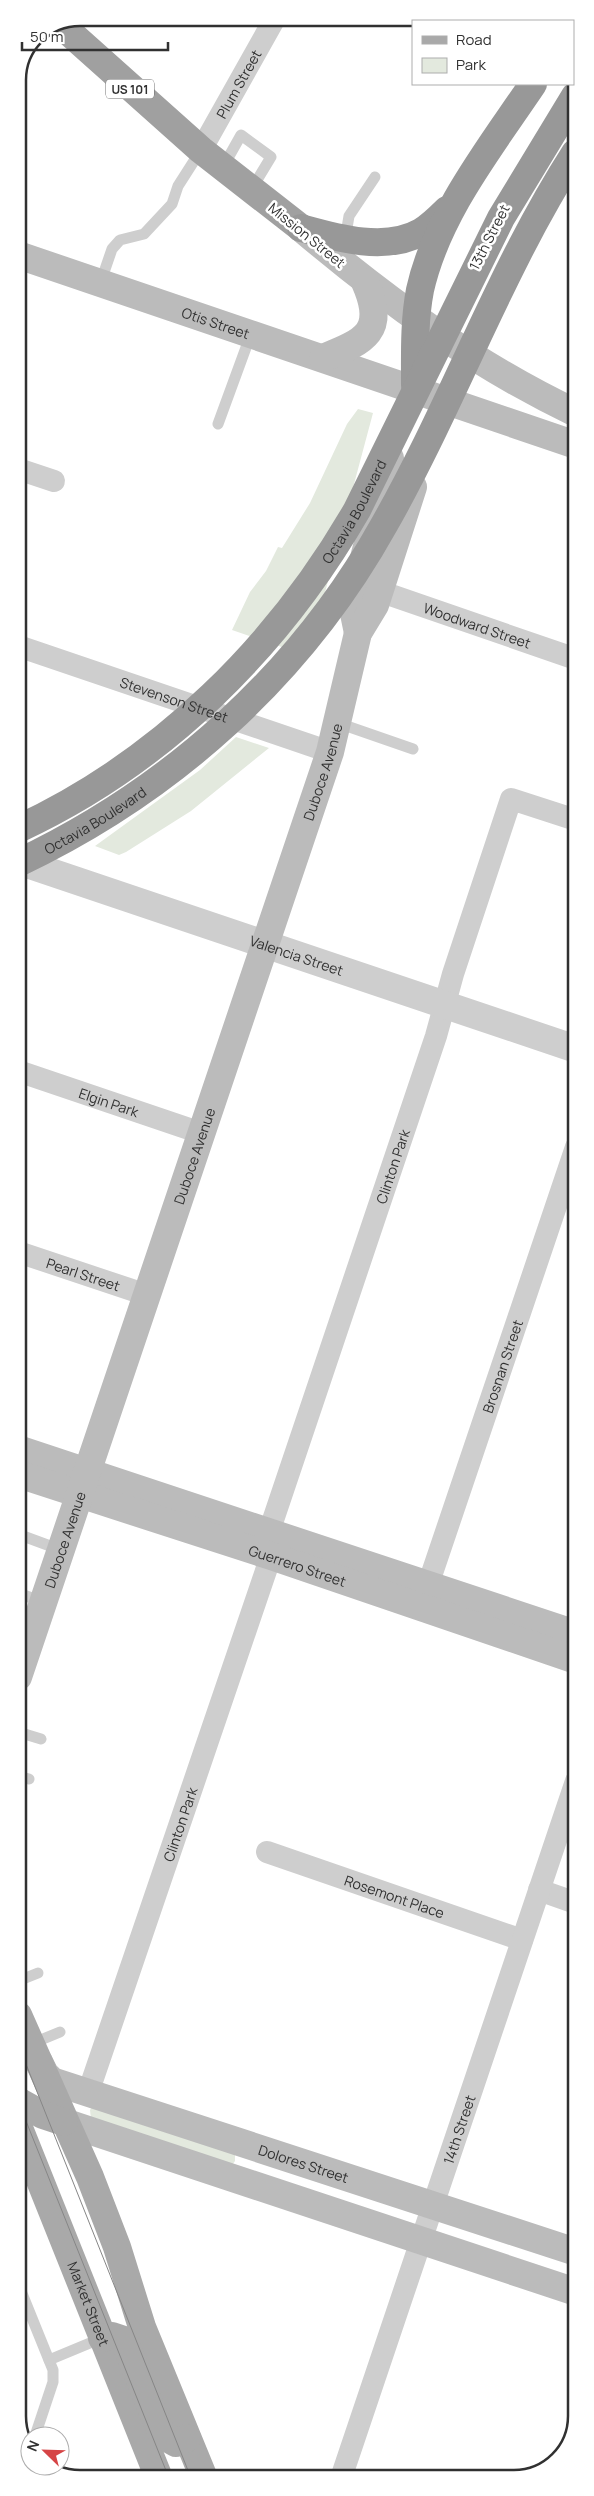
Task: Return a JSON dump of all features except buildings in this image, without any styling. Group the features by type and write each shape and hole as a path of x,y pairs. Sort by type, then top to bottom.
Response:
{"highway":[{"name":"Mission Street","path":"65,29 201,150 301,228"},
{"name":"US 101","path":"301,228 345,240 371,242 406,238 421,232 456,202 532,85"},
{"name":"Octavia Boulevard","path":"26,825 71,801 139,756 172,731 233,676 290,612 336,546 357,510 378,471 501,218 568,108"},
{"name":"Octavia Boulevard","path":"26,858 86,828 171,771 255,698 314,631 344,590 384,525 513,263 568,167"},
{"path":"415,389 416,318 420,290 433,249 456,202"}],"main road":[{"name":"13th Street","path":"415,389 501,212 568,103"},
{"path":"449,402 532,229 568,167"},
{"name":"Mission Street","path":"301,228 365,282 440,335 494,370 568,409"},
{"name":"Otis Street","path":"26,258 415,389"},
{"path":"323,358 360,342 370,331 374,313 365,282"},
{"path":"415,389 568,442"},
{"name":"Duboce Avenue","path":"358,633 352,604 388,464 415,389"},
{"name":"Duboce Avenue","path":"26,1654 330,752 358,633 375,606 421,466 449,402"},
{"name":"Guerrero Street","path":"26,1453 84,1483 270,1544 568,1657"},
{"name":"Guerrero Street","path":"26,1475 84,1483"},
{"name":"Guerrero Street","path":"270,1544 428,1585 568,1631"},
{"path":"26,2033 64,2122 78,2191 103,2253 142,2326 201,2470"},
{"name":"Dolores Street","path":"35,2053 51,2080 568,2249"},
{"path":"26,2105 43,2115 568,2289"},
{"path":"242,2181 254,2146"},
{"name":"Market Street","path":"26,2153 156,2470"},
{"path":"102,2338 112,2336 124,2340 162,2435 176,2443 187,2438"}],"street":[{"name":"Plum Street","path":"201,150 271,26"},
{"path":"26,472 54,481"},
{"name":"Woodward Street","path":"379,592 568,656"},
{"name":"Stevenson Street","path":"26,649 330,752"},
{"name":"Clinton Park","path":"88,2092 270,1544 512,799 568,817"},
{"name":"Valencia Street","path":"26,865 568,1046"},
{"name":"Elgin Park","path":"26,1074 201,1133"},
{"name":"Brosnan Street","path":"428,1585 568,1171"},
{"name":"Pearl Street","path":"26,1255 148,1295"},
{"name":"14th Street","path":"344,2470 568,1805"},
{"name":"Rosemont Place","path":"267,1852 522,1940"},
{"path":"539,1890 568,1899"}],"lane":[{"path":"223,167 241,134 271,157 251,190"},
{"path":"100,284 112,249 120,240 144,234 172,204 178,186 201,150"},
{"path":"345,240 349,216 375,177"},
{"path":"218,424 251,334"},
{"path":"338,723 413,749"},
{"path":"26,1537 61,1550"},
{"path":"26,1596 44,1602"},
{"path":"26,1734 41,1739"},
{"path":"26,1978 38,1973"},
{"path":"35,2053 60,2032"},
{"path":"26,2303 49,2360 53,2382 38,2426"},
{"path":"49,2360 102,2338"}],"green space":[{"path":"358,409 373,413 308,656 232,630 250,592 266,571 278,547 282,548 310,503 347,424"},
{"path":"236,737 269,748 191,811 126,852 119,855 95,846 200,770"},
{"path":"92,2107 235,2154 235,2161 232,2165 91,2119 90,2110"}],"tram line":[{"path":"26,2064 188,2470"},
{"path":"26,2121 166,2470"}]}
